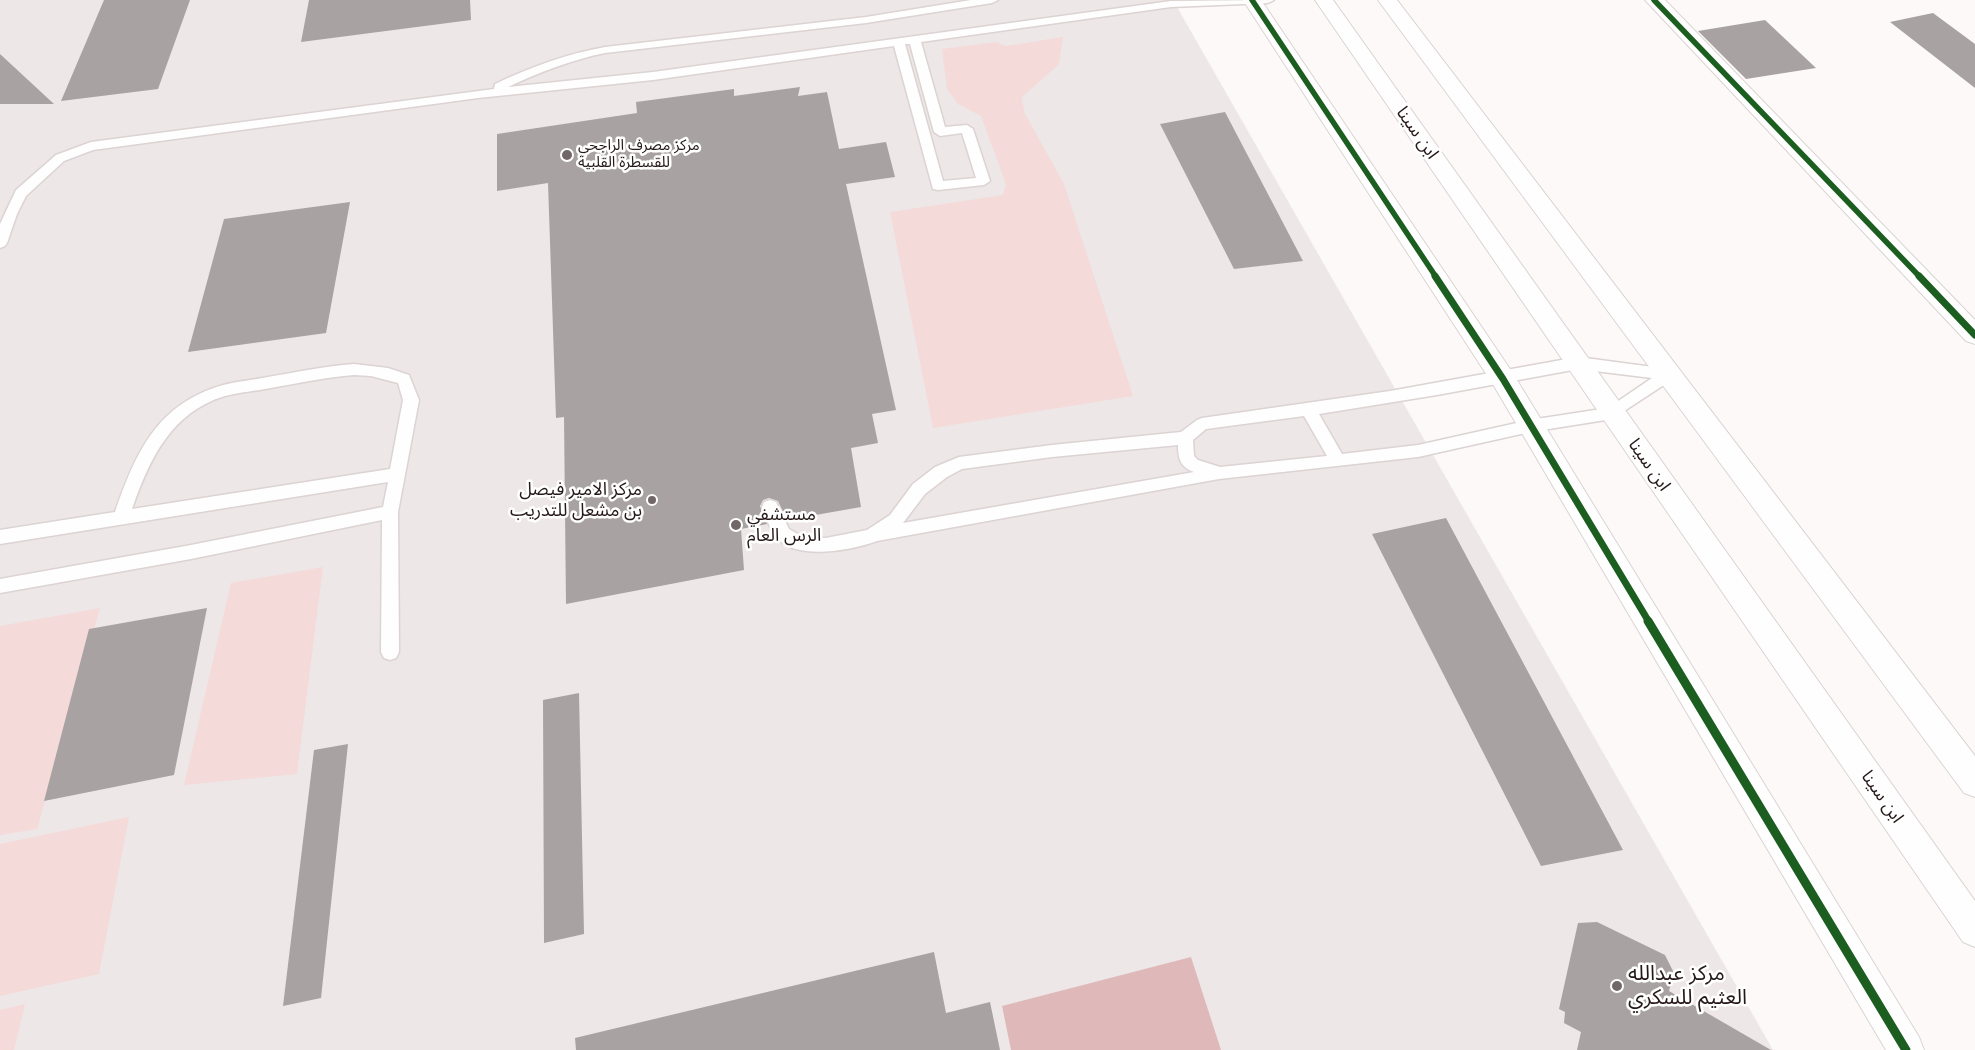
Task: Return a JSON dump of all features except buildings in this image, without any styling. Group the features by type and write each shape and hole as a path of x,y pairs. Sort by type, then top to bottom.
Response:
{"street":[{"path":"1258,0 1503,379 1906,1050"},
{"name":"ابن سينا","path":"1324,0 1975,930"},
{"path":"1388,0 1668,375 1964,750 1975,782"},
{"path":"1654,0 1975,335"}],"lane":[{"path":"0,243 10,214 21,193 60,158 91,146 478,94 653,76 870,32 992,0"},
{"path":"478,94 502,86 539,68 579,55 605,50 870,32 898,41 1171,4 1258,0"},
{"path":"898,41 938,186 984,181 966,129 940,132 914,39"},
{"path":"872,536 896,520 919,489 941,472 959,463 1184,438 1202,424 1309,410 1503,379 1578,363 1668,375"},
{"path":"121,518 136,473 160,433 170,421 193,403 219,392 347,370 377,370 390,372 404,378 411,400 390,512 390,652"},
{"path":"770,507 783,534 801,544 826,544 1220,473 1418,451 1530,426 1612,413 1668,375"},
{"path":"1309,410 1338,461"},
{"path":"1184,438 1186,458 1193,466 1220,473"},
{"path":"0,536 397,474"},
{"path":"0,586 191,552 390,512"}],"shaded area":[{"name":"مستشفي الرس العام","path":"0,0 1173,0 1773,1050 0,1050"},
{"path":"1063,37 1059,64 1022,97 1024,112 1064,184 1133,396 933,428 890,212 1003,195 1006,184 981,116 958,104 947,89 942,49 996,42 1006,46"},
{"path":"323,567 297,774 184,785 231,583"},
{"path":"100,608 37,829 0,835 0,626"},
{"path":"129,817 99,974 0,996 0,844"},
{"path":"1191,957 1221,1050 1011,1050 1002,1006"},
{"path":"25,1004 14,1050 0,1050 0,1010"}],"cycle path":[{"path":"1252,0 1503,379 1906,1050"},
{"path":"1654,0 1975,335"}],"place":[{"name":"مركز مصرف الراجحي للقسطرة القلبية","path":"567,155"},
{"name":"مركز الامير فيصل بن مشعل للتدريب","path":"652,500"},
{"name":"مستشفي الرس العام","path":"736,525"},
{"name":"مركز عبدالله العثيم للسكري","path":"1617,986"}]}
